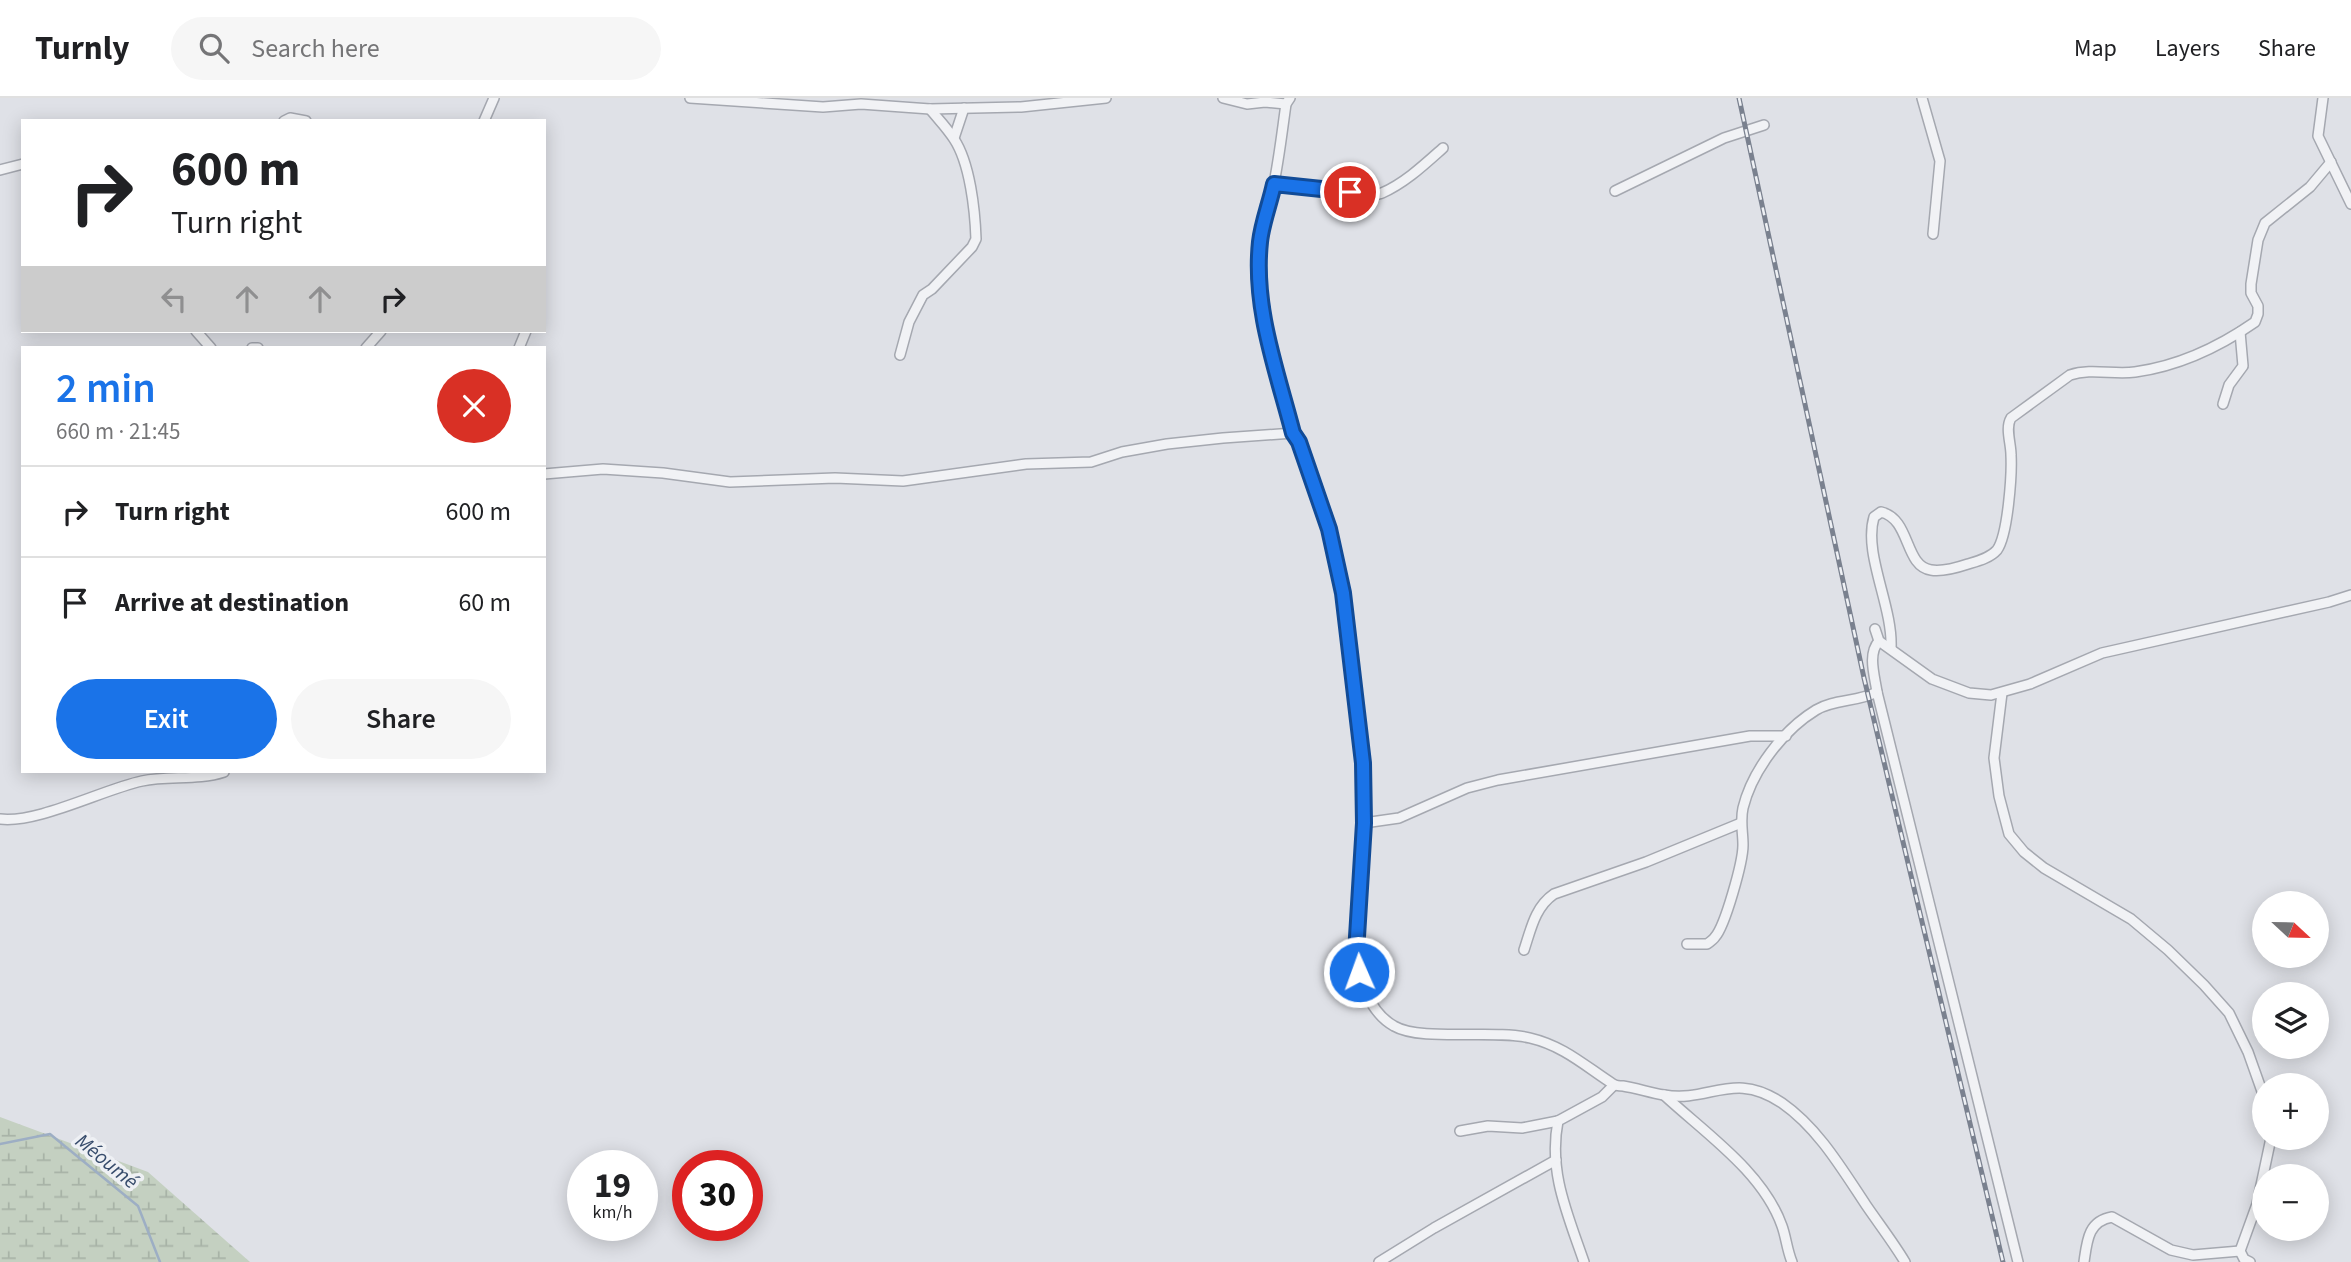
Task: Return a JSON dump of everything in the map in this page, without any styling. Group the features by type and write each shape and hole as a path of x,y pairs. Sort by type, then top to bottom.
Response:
{"street":[{"path":"486,119 494,98"},
{"path":"690,98 824,107 861,101 930,109 1021,107 1106,98"},
{"path":"1223,98 1247,104 1288,101 1274,184 1260,239 1261,299 1264,323 1293,433 1299,442 1329,529 1343,593 1363,763 1364,823 1356,953 1365,992 1377,1010 1394,1026 1417,1033 1509,1035 1548,1042 1580,1059 1614,1085 1664,1095 1686,1096 1730,1087 1756,1090 1782,1103 1834,1157 1905,1262"},
{"path":"1922,98 1940,161 1933,234"},
{"path":"2323,98 2318,136 2351,204"},
{"path":"954,138 964,108"},
{"path":"900,355 909,322 923,295 964,256 976,239 966,167 954,138 930,109"},
{"path":"1615,191 1724,138 1764,125"},
{"path":"1274,184 1365,196 1381,194 1424,165 1443,148"},
{"path":"1891,648 1890,622 1871,536 1874,517 1881,512 1896,520 1916,559 1931,570 1962,566 1987,558 1996,551 2000,543 2010,496 2012,457 2008,426 2011,418 2070,374 2136,372 2181,361 2255,322 2258,306 2251,293 2251,284 2258,240 2265,223 2310,187 2331,162"},
{"path":"0,170 21,165"},
{"path":"2223,404 2229,385 2243,366 2240,332"},
{"path":"197,333 209,346"},
{"path":"546,474 603,469 663,473 730,482 835,478 903,481 1026,464 1091,462 1122,452 1178,443 1293,433"},
{"path":"1875,629 1879,641 1923,674 1980,696 2002,693 2102,653 2351,595"},
{"path":"1879,641 1874,646 1873,653 1877,692 2018,1262"},
{"path":"1687,944 1707,944 1717,936 1740,867 1743,809 1750,787 1763,762 1809,715 1827,705 1860,699 1877,692"},
{"path":"2002,693 1994,758 1999,796 2009,834 2024,852 2044,869 2132,919 2168,950 2229,1013 2255,1073"},
{"path":"1364,823 1399,818 1467,788 1498,780 1750,736 1786,736"},
{"path":"0,818 15,819 50,811 144,780 207,777 221,773"},
{"path":"1524,950 1535,915 1544,901 1554,894 1646,862 1741,823"},
{"path":"1460,1131 1488,1126 1522,1128 1558,1121 1602,1097 1614,1085"},
{"path":"1664,1095 1745,1166 1762,1189 1782,1225 1792,1262"},
{"path":"1558,1121 1555,1138 1557,1181 1584,1262"},
{"path":"2250,1262 2244,1259 2241,1251 2257,1204 2268,1150"},
{"path":"1379,1262 1556,1160"},
{"path":"2084,1262 2092,1228 2102,1219 2112,1217 2171,1250 2193,1255 2241,1251"}],"green space":[{"path":"0,1117 148,1172 250,1262 0,1262"}],"waterway":[{"name":"Méoumé","path":"0,1144 50,1134 138,1206 160,1262"}],"railway":[{"path":"1739,98 1864,678 2003,1262"}],"route":[{"path":"1350,192 1274,184 1260,239 1259,259 1264,323 1293,433 1299,442 1329,529 1343,593 1363,763 1364,823 1356,953 1359,972"}]}
